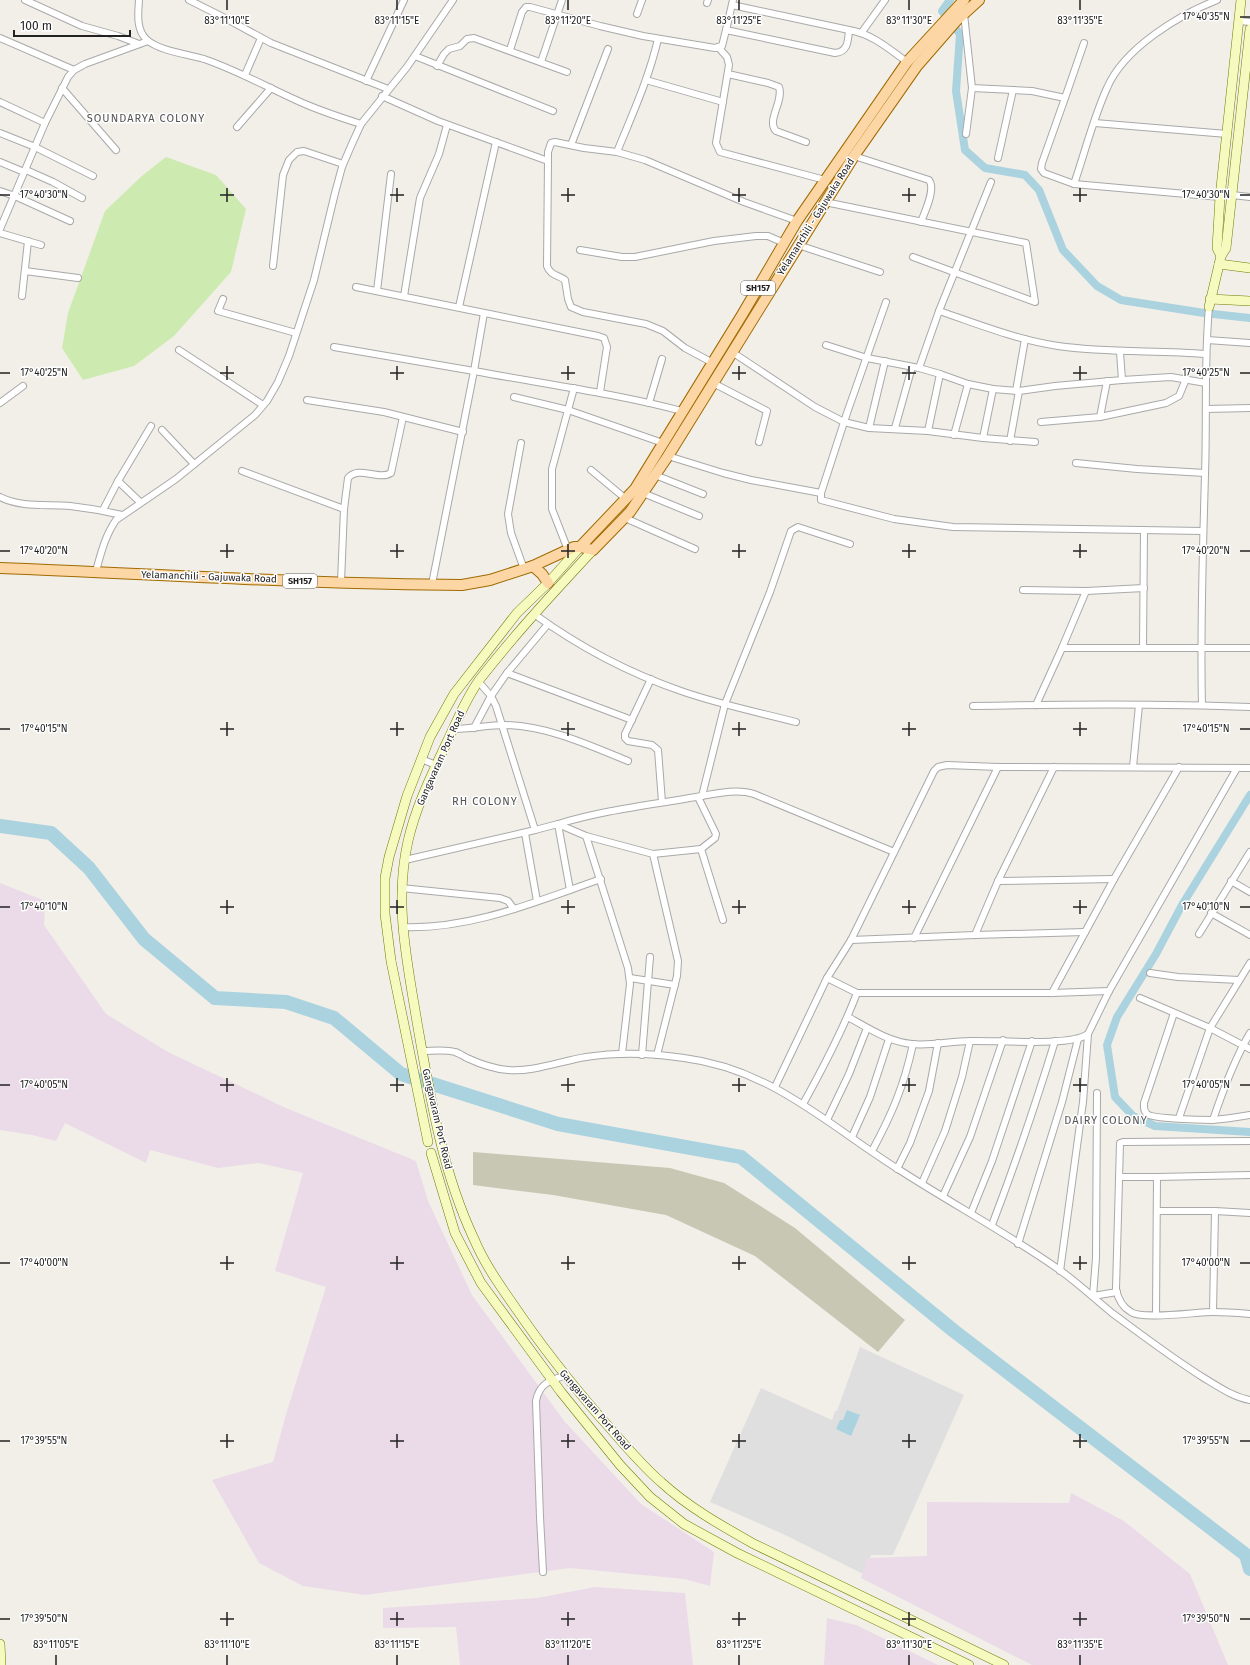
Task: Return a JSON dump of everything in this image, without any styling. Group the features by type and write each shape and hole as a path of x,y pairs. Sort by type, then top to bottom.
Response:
{"main road":[{"name":"Yelamanchili - Gajuwaka Road","path":"580,547 635,489 713,363 797,221 907,62 917,50 940,32 960,10 979,0"},
{"name":"Yelamanchili - Gajuwaka Road","path":"0,568 96,571 222,578 462,585 490,580 528,568 568,550 580,547 593,550 625,518 668,456 854,156 917,66 926,56 940,32"},
{"path":"917,50 926,56"},
{"path":"528,568 542,574 548,583"}],"street":[{"path":"24,0 82,26 118,36 139,44"},
{"path":"139,0 139,27 142,35 148,41 159,47 204,59 245,75 311,106 361,124"},
{"path":"189,0 284,49 388,89"},
{"path":"366,80 404,0"},
{"path":"96,571 109,530 116,520 140,502 176,479 255,415 278,382 314,280 343,164 361,124 415,56 453,0"},
{"path":"541,62 562,0"},
{"path":"637,14 642,0"},
{"path":"862,32 885,0"},
{"path":"1074,184 1107,87 1116,71 1136,50 1159,31 1196,8 1218,0"},
{"path":"1220,260 1217,248 1220,197 1241,0"},
{"path":"510,50 522,12 526,7 534,7 600,26 658,39 708,48 718,47 722,46 724,40 732,2 862,32 878,40 907,62"},
{"path":"960,10 972,88 966,134"},
{"path":"1239,21 1250,22"},
{"path":"1202,705 1201,648 1206,354 1208,317 1220,260 1226,248 1250,29"},
{"path":"726,30 835,53 844,51 849,30"},
{"path":"0,38 74,70"},
{"path":"245,75 262,38"},
{"path":"437,66 446,51 460,46 470,38 480,39 567,72"},
{"path":"617,152 646,80 658,39"},
{"path":"0,229 45,123 68,77 74,70 84,64 148,41"},
{"path":"1084,43 1042,163 1044,173 1074,184 1220,197"},
{"path":"718,47 729,60 728,74 716,142 720,152 825,180"},
{"path":"571,145 608,49"},
{"path":"415,56 437,66 554,111"},
{"path":"728,74 779,87 780,97 773,122 774,129 806,142"},
{"path":"646,80 723,102"},
{"path":"62,88 116,150"},
{"path":"237,127 271,88"},
{"path":"972,88 1032,91 1065,98"},
{"path":"998,158 1013,90"},
{"path":"382,96 447,125 548,161"},
{"path":"0,102 45,123"},
{"path":"1095,123 1227,134"},
{"path":"404,296 420,198 425,183 434,168 447,125"},
{"path":"0,133 35,147 93,176"},
{"path":"459,307 496,142"},
{"path":"713,363 685,348 656,327 583,312 571,307 564,280 552,274 547,266 548,152 551,143 555,142 617,152 645,160 744,202 797,221"},
{"path":"273,266 283,175 289,160 297,152 304,151 343,164"},
{"path":"854,156 929,180 931,182 932,190 921,222"},
{"path":"0,162 53,182 82,198"},
{"path":"377,291 391,174"},
{"path":"895,428 915,367 972,232 991,182"},
{"path":"0,191 70,221"},
{"path":"1232,195 1250,197"},
{"path":"825,202 1026,243 1035,302 913,257"},
{"path":"0,210 7,212"},
{"path":"0,234 41,245"},
{"path":"580,250 615,256 635,257 714,241 756,236 768,236 784,243"},
{"path":"22,296 28,241"},
{"path":"798,245 880,272"},
{"path":"1220,260 1250,268"},
{"path":"25,271 78,278"},
{"path":"356,287 524,320 604,338 607,347 600,392"},
{"path":"223,299 218,311 296,333"},
{"path":"1210,303 1250,301"},
{"path":"886,302 844,422 820,499 825,502 894,519 934,526 1043,530 1203,531"},
{"path":"939,311 1025,339 1059,346 1120,352 1146,350 1206,354"},
{"path":"432,584 463,432 484,313"},
{"path":"1010,440 1025,339"},
{"path":"1207,340 1250,343"},
{"path":"826,345 867,358 915,367 968,384 993,389 1018,391 1107,381 1171,377 1206,383"},
{"path":"334,347 600,392 682,411"},
{"path":"179,350 263,405"},
{"path":"732,352 815,407 844,422 870,428 895,428 1035,442"},
{"path":"1120,352 1122,380"},
{"path":"649,403 662,359"},
{"path":"870,428 885,361"},
{"path":"928,431 940,374"},
{"path":"1041,422 1100,417 1166,403 1179,396 1186,379"},
{"path":"1100,417 1107,381"},
{"path":"713,383 767,411 759,442"},
{"path":"954,435 968,384"},
{"path":"0,403 24,386"},
{"path":"568,550 552,510 552,470 574,388"},
{"path":"983,438 993,389"},
{"path":"514,396 568,410 663,443"},
{"path":"307,400 384,412 463,432"},
{"path":"1206,409 1250,408"},
{"path":"341,582 344,509 347,484 351,475 356,473 388,475 391,473 403,417"},
{"path":"103,510 118,481 151,426"},
{"path":"162,430 194,464"},
{"path":"521,443 508,514 511,533 528,568"},
{"path":"668,456 751,480 821,493"},
{"path":"1076,463 1137,469 1205,473"},
{"path":"591,470 626,499"},
{"path":"242,471 344,509"},
{"path":"655,475 703,494"},
{"path":"118,481 140,502"},
{"path":"643,492 699,516"},
{"path":"0,497 27,504 70,506 103,510 122,515"},
{"path":"625,518 695,549"},
{"path":"558,824 586,836 653,854 701,849 715,838 716,834 700,796 725,704 770,592 791,531 798,527 850,544"},
{"path":"1143,648 1144,530"},
{"name":"Gangavaram Port Road","path":"428,1142 391,961 385,914 385,878 397,828 421,759 441,715 462,683 517,613 548,583 580,547"},
{"name":"Gangavaram Port Road","path":"593,550 534,614 478,681 453,729 421,799 408,840 405,860 407,927 423,1053 441,1143 463,1214 489,1269 564,1376 632,1454 660,1482 682,1500 720,1525 754,1544 1004,1665"},
{"path":"1023,590 1086,591 1144,588"},
{"path":"1036,705 1086,591"},
{"path":"534,614 548,624 613,662 682,692 796,722"},
{"path":"474,728 491,696 507,673 548,624"},
{"path":"1062,648 1250,648"},
{"path":"507,673 632,720"},
{"path":"651,679 626,734 626,740 652,745 658,750 662,802"},
{"path":"478,681 491,696 503,725 535,830"},
{"path":"1133,767 1139,705"},
{"path":"973,706 1202,705 1250,707"},
{"path":"453,729 503,725 538,730 559,735 628,761"},
{"path":"421,759 436,765"},
{"path":"773,1086 827,978 851,940 934,771 938,767 947,765 998,767 1250,768"},
{"path":"914,938 998,767"},
{"path":"975,935 998,881 1054,767"},
{"path":"1052,993 1114,879 1179,767"},
{"path":"1060,1271 1083,1102 1088,1034 1109,991 1237,768"},
{"path":"405,860 525,833 582,817 700,796 747,791 894,852"},
{"path":"558,824 570,890"},
{"path":"525,833 537,901"},
{"path":"586,836 601,879 630,978 622,1054"},
{"path":"701,849 723,920"},
{"path":"1200,934 1211,912 1250,852"},
{"path":"653,854 678,961 674,985 657,1055"},
{"path":"407,927 458,924 514,909 601,879"},
{"path":"998,881 1114,879"},
{"path":"1231,881 1250,892"},
{"path":"406,889 500,898 508,901 514,909"},
{"path":"1211,912 1250,935"},
{"path":"851,940 1085,932"},
{"path":"642,1055 650,957"},
{"path":"1179,1118 1210,1028 1250,963"},
{"path":"1150,973 1178,977 1239,980"},
{"path":"630,978 674,985"},
{"path":"827,978 857,993 1052,993 1109,991"},
{"path":"802,1104 830,1054 848,1017 857,993"},
{"path":"1140,998 1210,1028 1250,1049"},
{"path":"1174,1013 1144,1103 1144,1110 1146,1114 1150,1116 1213,1120 1250,1115"},
{"path":"848,1017 889,1039 913,1044 1002,1040 1055,1041 1078,1039 1088,1034"},
{"path":"827,1120 850,1074 867,1028"},
{"path":"1213,1120 1226,1082 1250,1033"},
{"path":"852,1137 870,1097 889,1039"},
{"path":"1018,1244 1062,1102 1078,1039"},
{"path":"943,1196 970,1136 987,1091 1002,1040"},
{"path":"922,1183 945,1130 962,1077 970,1041"},
{"path":"971,1213 992,1161 1032,1041"},
{"path":"992,1226 1038,1096 1055,1041"},
{"path":"897,1169 910,1143 929,1091 938,1043"},
{"path":"872,1151 888,1120 901,1089 913,1044"},
{"path":"423,1053 440,1050 451,1051 486,1066 507,1070 532,1068 592,1056 622,1054 657,1055 708,1061 760,1080 773,1086 802,1104 897,1169 992,1226 1060,1271 1110,1311 1192,1370 1237,1397 1250,1400"},
{"path":"1093,1296 1096,1258 1096,1093"},
{"path":"1250,1141 1123,1142 1119,1146 1117,1292 1118,1298 1131,1313 1143,1316 1213,1312 1250,1314"},
{"path":"428,1142 431,1153"},
{"name":"Gangavaram Port Road","path":"431,1153 449,1216 462,1248 481,1283 552,1379 620,1465 650,1497 684,1524 737,1553 969,1665"},
{"path":"1119,1177 1250,1175"},
{"path":"1156,1315 1157,1177"},
{"path":"1157,1211 1215,1211 1250,1213"},
{"path":"1213,1312 1215,1211"},
{"path":"1093,1296 1117,1292"},
{"path":"543,1572 536,1401 540,1388 552,1379 564,1376"},
{"path":"0,1644 1,1665"}],"shaded area":[{"path":"0,883 45,901 44,925 106,1014 168,1052 286,1108 416,1161 428,1201 472,1295 565,1422 641,1504 714,1552 710,1586 684,1579 570,1568 365,1595 303,1586 259,1563 212,1480 273,1462 287,1411 326,1287 275,1271 303,1173 259,1163 218,1168 150,1150 146,1163 65,1123 56,1141 32,1135 0,1130"},
{"path":"473,1152 670,1168 724,1183 795,1228 905,1320 878,1352 755,1256 666,1215 553,1195 473,1185"},
{"path":"860,1347 964,1395 893,1555 871,1555 865,1575 781,1533 710,1502 761,1388 832,1420 835,1411 837,1411"},
{"path":"1071,1493 1124,1521 1190,1574 1228,1665 1032,1665 861,1578 867,1558 927,1556 927,1502 1069,1503"},
{"path":"595,1587 685,1593 693,1665 460,1665 456,1627 383,1628 383,1608 537,1598"},
{"path":"827,1618 856,1625 938,1665 824,1665"}],"green space":[{"path":"166,157 216,175 246,209 231,272 174,336 134,366 83,380 62,348 68,313 105,211 143,175"}],"water":[{"path":"847,1410 860,1415 851,1436 836,1429 840,1420 843,1420"}],"waterway":[{"path":"950,0 942,11 960,34 956,91 965,150 985,168 1025,175 1039,190 1063,250 1097,286 1121,300 1204,313 1250,318"},
{"path":"1250,795 1182,905 1156,954 1117,1017 1107,1045 1115,1097 1133,1116 1155,1126 1250,1132"},
{"path":"0,826 51,833 89,868 144,939 215,998 286,1002 334,1018 401,1074 558,1124 741,1157 954,1331 1246,1555 1250,1569"}],"district":[{"name":"SOUNDARYA COLONY","path":"146,118"},
{"name":"RH COLONY","path":"485,801"},
{"name":"DAIRY COLONY","path":"1106,1120"}]}
